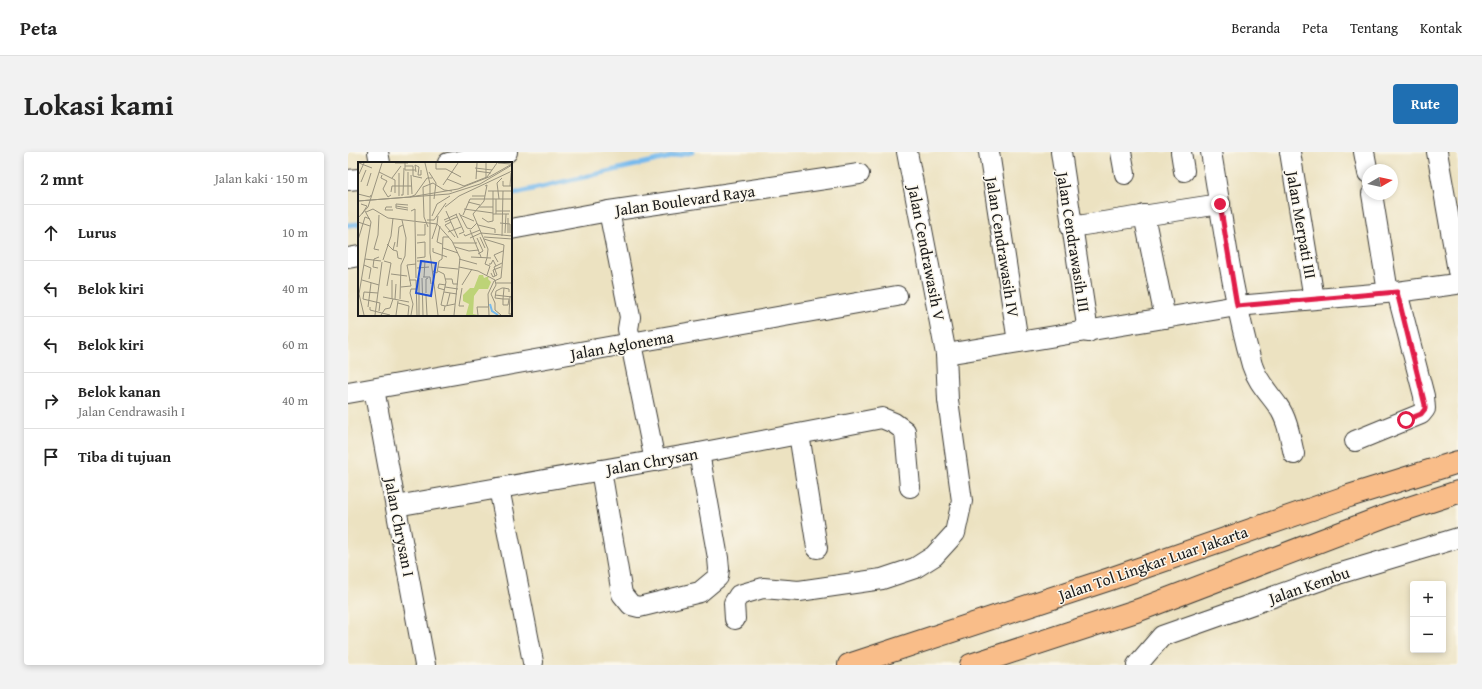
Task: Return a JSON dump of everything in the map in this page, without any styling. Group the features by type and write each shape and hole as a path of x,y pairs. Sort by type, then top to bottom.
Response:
{"highway":[{"name":"Jalan Tol Lingkar Luar Jakarta","path":"849,665 1110,579 1349,496 1458,462"},
{"path":"971,665 1139,610 1388,515 1458,492"},
{"path":"1388,515 1458,502"}],"street":[{"path":"378,152 380,162"},
{"path":"452,162 483,154 507,152"},
{"name":"Jalan Cendrawasih V","path":"735,619 734,603 740,595 764,588 799,591 882,579 915,568 934,556 955,533 962,501 948,400 946,354 907,152"},
{"name":"Jalan Cendrawasih IV","path":"989,152 1018,342"},
{"name":"Jalan Cendrawasih III","path":"1061,152 1071,227 1088,332"},
{"path":"1121,152 1125,174"},
{"path":"1211,152 1237,306 1252,366 1258,379 1278,406 1287,423 1294,454"},
{"name":"Jalan Merpati III","path":"1290,152 1314,299"},
{"path":"1364,152 1366,164"},
{"path":"946,354 1088,332 1237,306 1393,292 1458,279 1437,152"},
{"name":"Jalan Boulevard Raya","path":"512,229 604,212 859,174"},
{"path":"348,180 358,178"},
{"path":"1355,441 1421,414 1425,409 1424,396 1393,292 1373,200"},
{"path":"1071,227 1220,204"},
{"path":"604,212 630,317 630,336 655,461"},
{"path":"1144,216 1165,318"},
{"path":"348,258 358,256"},
{"name":"Jalan Aglonema","path":"348,394 630,336 897,296"},
{"name":"Jalan Chrysan I","path":"374,389 425,665"},
{"name":"Jalan Chrysan","path":"396,506 700,453 882,418 894,423 904,431 910,487"},
{"path":"799,434 817,548"},
{"path":"601,470 622,594 631,605 639,607 700,592 718,577 719,569 700,453"},
{"path":"499,488 532,662"},
{"name":"Jalan Kembu","path":"1137,665 1162,636 1338,574 1458,538"}],"waterway":[{"path":"512,194 692,152"},
{"path":"348,225 358,224"}],"route":[{"path":"1220,204 1237,306 1397,292 1425,405 1425,409 1421,414 1406,420"}]}
